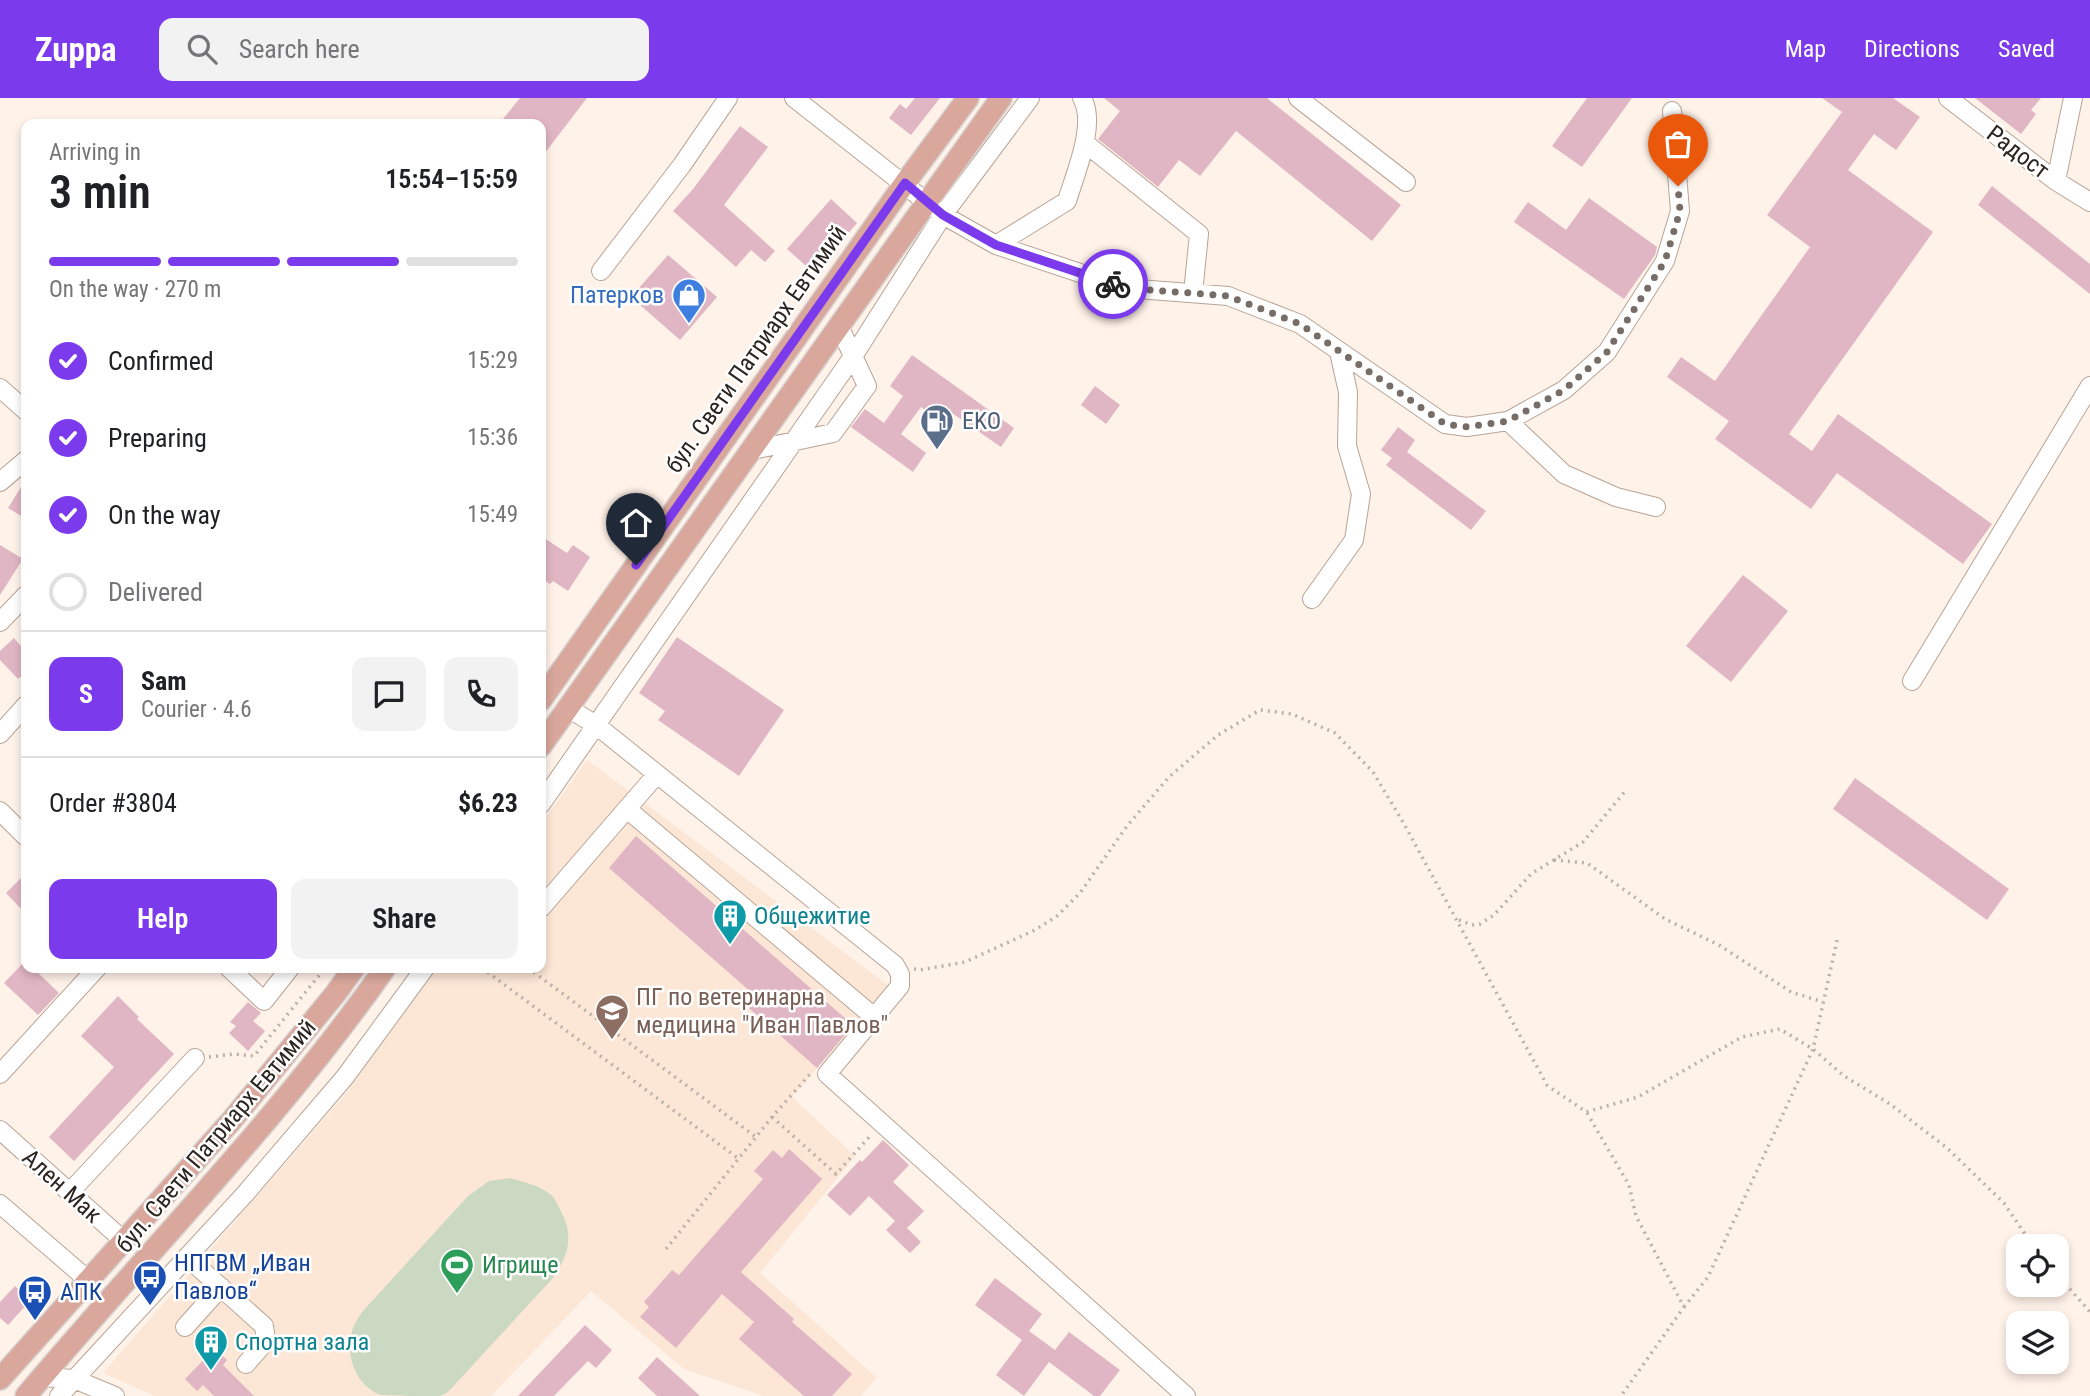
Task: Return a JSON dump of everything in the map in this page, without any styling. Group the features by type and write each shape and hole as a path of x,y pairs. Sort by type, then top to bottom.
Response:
{"main road":[{"name":"бул. Свети Патриарх Евтимий","path":"546,693 905,183 968,98"},
{"path":"546,739 839,326 935,209 1000,98"},
{"name":"бул. Свети Патриарх Евтимий","path":"0,1379 232,1121 350,973"},
{"name":"бул. Свети Патриарх Евтимий","path":"26,1396 254,1136 355,1011 382,973"}],"street":[{"path":"601,271 682,165 728,98"},
{"path":"794,98 935,209 996,245 1125,288 1228,296 1300,324 1445,424 1467,427 1508,421 1564,390 1607,352 1665,261 1680,211 1672,111"},
{"path":"546,797 854,355 935,209 1030,98"},
{"path":"996,245 1067,201 1085,143 1087,105 1082,98"},
{"path":"1298,98 1406,182"},
{"name":"Радост","path":"1948,98 2056,181 2090,202"},
{"path":"2056,181 2073,98"},
{"path":"1085,143 1199,234 1193,293"},
{"path":"753,450 833,433 867,386 839,326"},
{"path":"1312,599 1354,540 1361,494 1347,446 1348,392 1339,352"},
{"path":"1912,681 2090,386"},
{"path":"0,388 21,407"},
{"path":"1508,421 1564,474 1616,498 1656,507"},
{"path":"0,482 21,464"},
{"path":"0,622 21,600"},
{"path":"568,708 596,725 895,965 900,974 900,986 827,1074 1186,1396"},
{"path":"0,734 21,711"},
{"path":"546,902 657,774"},
{"path":"627,809 874,1017"},
{"path":"0,811 21,832"},
{"path":"0,1074 92,973"},
{"path":"234,973 264,1001 286,973"},
{"path":"59,1396 245,1194 345,1077 421,973"},
{"path":"69,1193 195,1058"},
{"name":"Ален Мак","path":"0,1130 124,1241"},
{"path":"0,1205 88,1280"},
{"path":"187,1257 264,1326 267,1340 246,1364"},
{"path":"185,1327 221,1287"},
{"path":"42,1377 75,1379 115,1396"}],"path":[{"path":"895,965 920,970 965,962 1035,930 1057,916 1080,893 1127,826 1169,777 1219,735 1260,710 1292,714 1335,733 1373,772 1547,1085 1586,1112 1629,1185 1636,1216 1684,1307"},
{"path":"1457,919 1472,925 1480,924 1494,915 1531,874 1583,842 1626,789"},
{"path":"1554,860 1587,863 1665,919 1719,946 1791,992 1824,1002"},
{"path":"1621,1396 1708,1277 1813,1049 1838,936"},
{"path":"195,1058 234,1054 254,1056 321,973"},
{"path":"489,973 739,1159"},
{"path":"535,973 756,1137"},
{"path":"1586,1112 1639,1097 1742,1037 1780,1029 1813,1049 1844,1076 1890,1104 1947,1149 2004,1203 2026,1234"},
{"path":"666,1249 772,1117 812,1072 827,1074"},
{"path":"772,1117 836,1174 882,1123"},
{"path":"2069,1288 2090,1312"}],"shaded area":[{"name":"ПГ по ветеринарна медицина \"Иван Павлов\"","path":"587,760 889,986 792,1097 855,1156 760,1273 877,1378 860,1396 764,1396 684,1369 591,1291 491,1396 155,1396 103,1373 344,1096 433,973 546,973 546,817"}],"green space":[{"name":"Игрище","path":"510,1178 546,1191 555,1200 564,1218 568,1244 563,1261 553,1278 448,1392 440,1396 402,1396 381,1395 372,1391 354,1369 350,1351 353,1329 362,1312 468,1196 489,1181"}],"building":[{"path":"520,98 587,98 546,151 546,119 503,119"},
{"path":"915,98 940,98 911,135 889,118 900,104 906,109"},
{"path":"1104,98 1267,98 1401,205 1372,241 1236,131 1200,176 1179,160 1158,187 1098,139 1120,111"},
{"path":"1587,98 1632,98 1582,167 1552,146"},
{"path":"1822,98 1893,98 1920,117 1896,150 1874,134 1848,170 1933,232 1789,434 1812,451 1838,414 1992,524 1963,564 1837,473 1811,509 1715,439 1729,421 1667,377 1681,357 1715,381 1810,247 1767,215 1842,112"},
{"path":"1975,98 2041,98 2031,110 2036,114 2021,134"},
{"path":"740,126 768,147 724,205 775,251 765,262 751,250 736,267 673,211"},
{"path":"1992,186 2090,264 2090,294 1978,205"},
{"path":"1589,198 1657,247 1655,255 1624,299 1514,222 1528,202 1566,230"},
{"path":"831,199 857,223 814,273 787,249"},
{"path":"668,255 717,297 680,340 631,297"},
{"path":"912,355 1014,428 1001,447 946,409 938,420 921,407 901,434 926,453 913,472 851,427 865,409 884,423 903,396 890,386"},
{"path":"1095,386 1120,405 1106,424 1081,405"},
{"path":"1398,427 1415,440 1407,452 1486,511 1471,530 1386,465 1392,458 1381,450"},
{"path":"21,487 21,516 8,508"},
{"path":"546,539 567,553 573,545 590,557 568,591 553,581 550,584 546,581"},
{"path":"0,545 21,558 21,562 0,595"},
{"path":"1743,575 1788,611 1731,682 1686,646"},
{"path":"677,637 784,710 739,776 658,720 665,711 639,693"},
{"path":"14,638 21,646 21,676 18,679 0,660 0,651"},
{"path":"1855,778 2009,889 1987,920 1833,809"},
{"name":"Общежитие","path":"636,836 846,1019 842,1023 849,1030 817,1068 742,1002 751,992 609,868"},
{"path":"21,878 21,909 6,893"},
{"path":"21,965 21,973 38,973 59,993 38,1015 4,983"},
{"path":"118,996 139,1017 137,1019 174,1054 74,1161 49,1137 114,1067 81,1036"},
{"path":"248,1002 261,1013 253,1021 265,1031 248,1051 229,1033 236,1026 230,1022"},
{"path":"883,1140 909,1165 893,1182 924,1211 907,1228 921,1242 910,1253 886,1230 895,1221 869,1196 850,1216 827,1195"},
{"path":"789,1149 822,1179 741,1272 794,1319 792,1322 852,1374 832,1396 804,1396 739,1339 754,1322 722,1294 676,1348 640,1317 649,1307 644,1302 672,1270 679,1275 763,1179 754,1171 773,1150 782,1158"},
{"path":"995,1278 1042,1314 1029,1331 1055,1350 1069,1332 1120,1370 1100,1396 1094,1396 1049,1362 1024,1396 996,1375 1022,1340 975,1305"},
{"path":"15,1286 30,1301 8,1325 0,1318 0,1302"},
{"path":"585,1325 612,1350 596,1368 588,1361 554,1396 518,1396"},
{"name":"Спортна зала","path":"215,1348 227,1360 223,1365 254,1396 214,1396 203,1385 197,1391 185,1379"},
{"path":"657,1357 700,1396 657,1396 638,1378"}],"way so far":[{"path":"1113,284 1125,288 1228,296 1300,324 1445,424 1467,427 1508,421 1564,390 1607,352 1665,261 1680,211 1678,186"}],"place":[{"name":"Патерков","path":"689,325"},
{"name":"EKO","path":"937,451"},
{"name":"Общежитие","path":"730,946"},
{"name":"ПГ по ветеринарна медицина \"Иван Павлов\"","path":"612,1041"},
{"name":"Игрище","path":"457,1295"},
{"name":"НПГВМ „Иван Павлов“","path":"150,1307"},
{"name":"АПК","path":"35,1322"},
{"name":"Спортна зала","path":"211,1372"}],"route":[{"path":"636,565 905,183 943,215 996,245 1113,284"}]}
